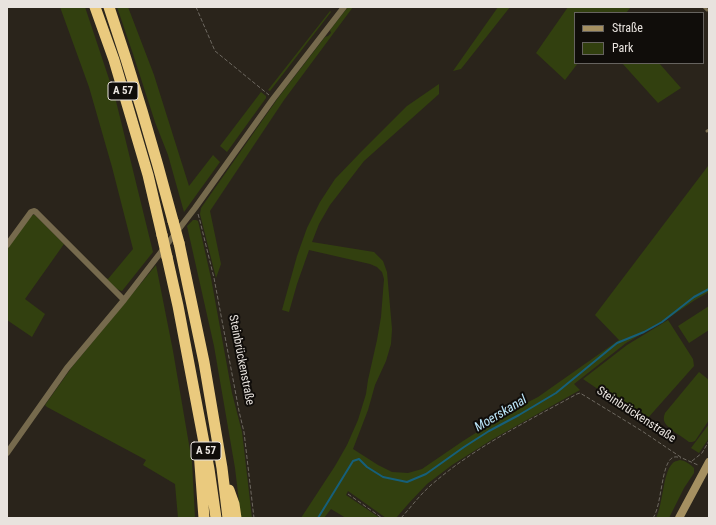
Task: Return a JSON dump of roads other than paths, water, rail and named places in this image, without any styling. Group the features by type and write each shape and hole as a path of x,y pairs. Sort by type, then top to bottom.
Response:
{"highway":[{"name":"A 57","path":"95,7 114,60 148,175 178,306 209,469 216,518"},
{"name":"A 57","path":"109,7 126,55 155,153 173,221 204,362 222,468 228,518"},
{"path":"193,385 193,405 200,455 204,518"},
{"path":"222,468 234,504 236,518"}],"main road":[{"path":"679,518 708,467"}],"street":[{"path":"7,453 67,368 124,300 196,208 273,99 344,7"},
{"path":"7,245 31,212 34,211 39,214 124,300"}],"waterway":[{"name":"Moerskanal","path":"318,518 353,461 359,459 367,467 383,477 407,482 426,474 489,431 556,393 617,343 644,332 662,322 694,297 709,289"}]}
